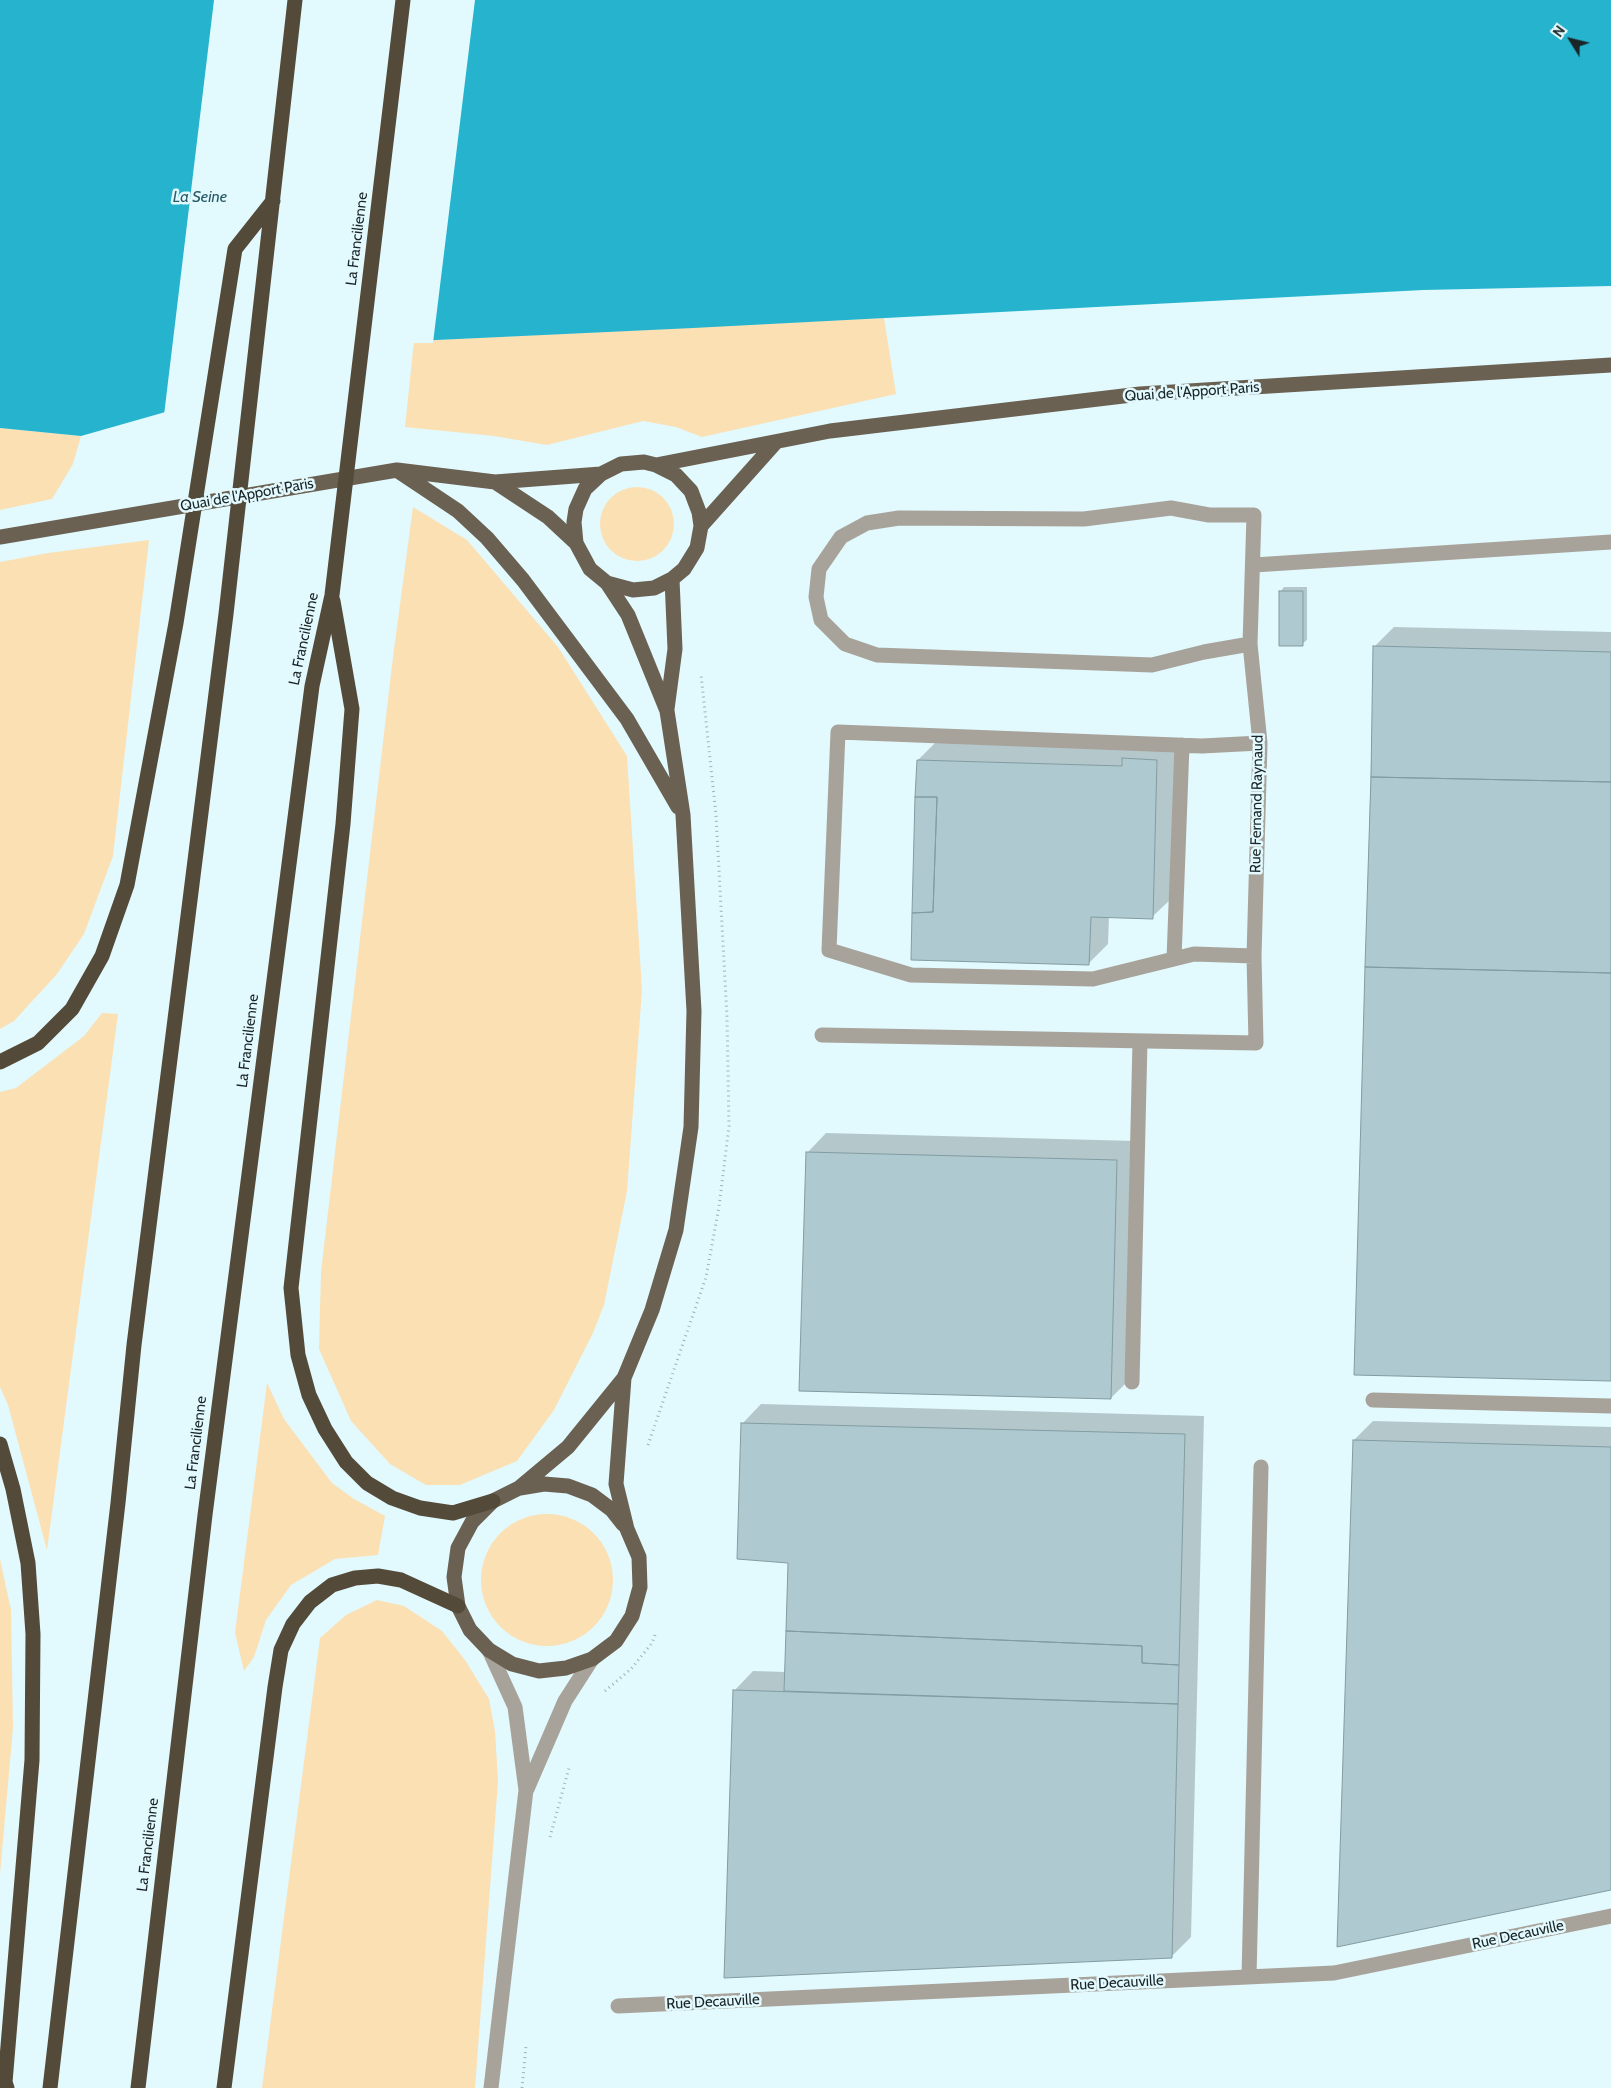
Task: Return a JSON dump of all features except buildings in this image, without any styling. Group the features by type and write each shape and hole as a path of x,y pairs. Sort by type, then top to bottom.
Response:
{"highway":[{"path":"50,2088 118,1504 134,1346 226,614 296,0"},
{"name":"La Francilienne","path":"138,2088 205,1516 310,696 332,595 403,0"},
{"path":"0,1062 38,1043 72,1009 102,956 127,885 176,623 235,249 273,201"},
{"path":"332,595 352,709 343,824 291,1288 298,1355 308,1395 325,1429 346,1462 367,1483 392,1498 420,1508 453,1513 493,1501"},
{"path":"0,1444 13,1489 28,1563 33,1634 32,1760 5,2082 7,2088"},
{"path":"224,2088 275,1687 281,1650 293,1624 310,1602 332,1585 355,1578 378,1576 401,1580 458,1606"}],"main road":[{"name":"Quai de l'Apport Paris","path":"656,465 830,431 1140,394 1611,365"},
{"path":"701,526 776,442"},
{"path":"607,582 633,590 654,588 672,579 684,569 697,548 701,526 699,512 691,491 676,475 656,465 644,462 621,464 601,474 585,489 576,509 574,522 576,544 590,569 607,582 628,614 667,711 683,815 694,1011 691,1127 676,1230 652,1310 624,1378 568,1447 519,1488 493,1501 472,1522 458,1548 454,1577 458,1606 470,1630 488,1650 512,1664 539,1670 566,1668 592,1659 616,1641 632,1616 640,1587 639,1557 627,1529 616,1484 624,1378"},
{"name":"Quai de l'Apport Paris","path":"0,537 396,470 495,482 601,474"},
{"path":"396,470 458,511 487,538 523,580 627,719 683,815"},
{"name":"Quai de l'Apport Paris","path":"495,482 548,517 576,544"},
{"path":"667,711 675,649 672,579"},
{"path":"519,1488 544,1484 568,1486 592,1495 612,1510 627,1529"}],"street":[{"name":"Rue Fernand Raynaud","path":"1140,1041 1256,1043 1254,956 1260,743 1250,644 1254,565 1254,515 1209,515 1171,508 1084,519 899,518 867,523 841,537 818,570 816,597 821,620 845,644 878,655 1152,665 1204,652 1250,644"},
{"path":"1254,565 1611,542"},
{"path":"1254,956 1194,954 1093,979 911,975 829,950 838,732 1202,746 1260,743"},
{"path":"1174,959 1182,745"},
{"path":"822,1035 1140,1041 1132,1382"},
{"path":"1373,1400 1611,1406"},
{"path":"1249,1977 1261,1468"},
{"path":"488,1650 515,1708 526,1790 491,2088"},
{"path":"526,1790 565,1701 592,1659"},
{"name":"Rue Decauville","path":"618,2006 1334,1973 1611,1916"}],"shaded area":[{"path":"884,318 896,394 702,437 676,427 643,421 547,445 494,436 405,427 414,341"},
{"path":"0,428 81,436 73,464 52,499 0,510"},
{"path":"637,487 651,490 663,498 671,510 674,524 671,538 663,550 651,558 637,561 623,558 611,550 603,538 600,524 603,510 611,498 623,490"},
{"path":"413,507 467,540 558,647 627,756 642,990 627,1191 604,1305 593,1333 554,1410 517,1461 460,1485 426,1485 390,1464 351,1421 319,1349 321,1272 393,657"},
{"path":"149,540 113,856 84,934 57,974 14,1021 0,1029 0,562 48,553"},
{"path":"102,1013 118,1014 47,1550 8,1405 0,1387 0,1092 16,1088 84,1036"},
{"path":"267,1383 284,1419 332,1483 354,1499 385,1516 378,1555 335,1559 291,1585 266,1620 254,1657 244,1671 235,1633"},
{"path":"547,1514 572,1519 593,1534 608,1555 613,1580 608,1605 593,1626 572,1641 547,1646 522,1641 501,1626 486,1605 481,1580 486,1555 501,1534 522,1519"},
{"path":"0,1559 11,1610 13,1728 0,1874"},
{"path":"377,1600 404,1606 442,1631 465,1660 489,1699 495,1731 498,1781 475,2088 262,2088 320,1638 346,1615"}],"water":[{"name":"La Seine","path":"0,0 1611,0 1611,286 1423,290 415,341 81,436 0,428"}],"pier":[{"path":"214,0 475,0 433,343 415,343 164,415"}]}
